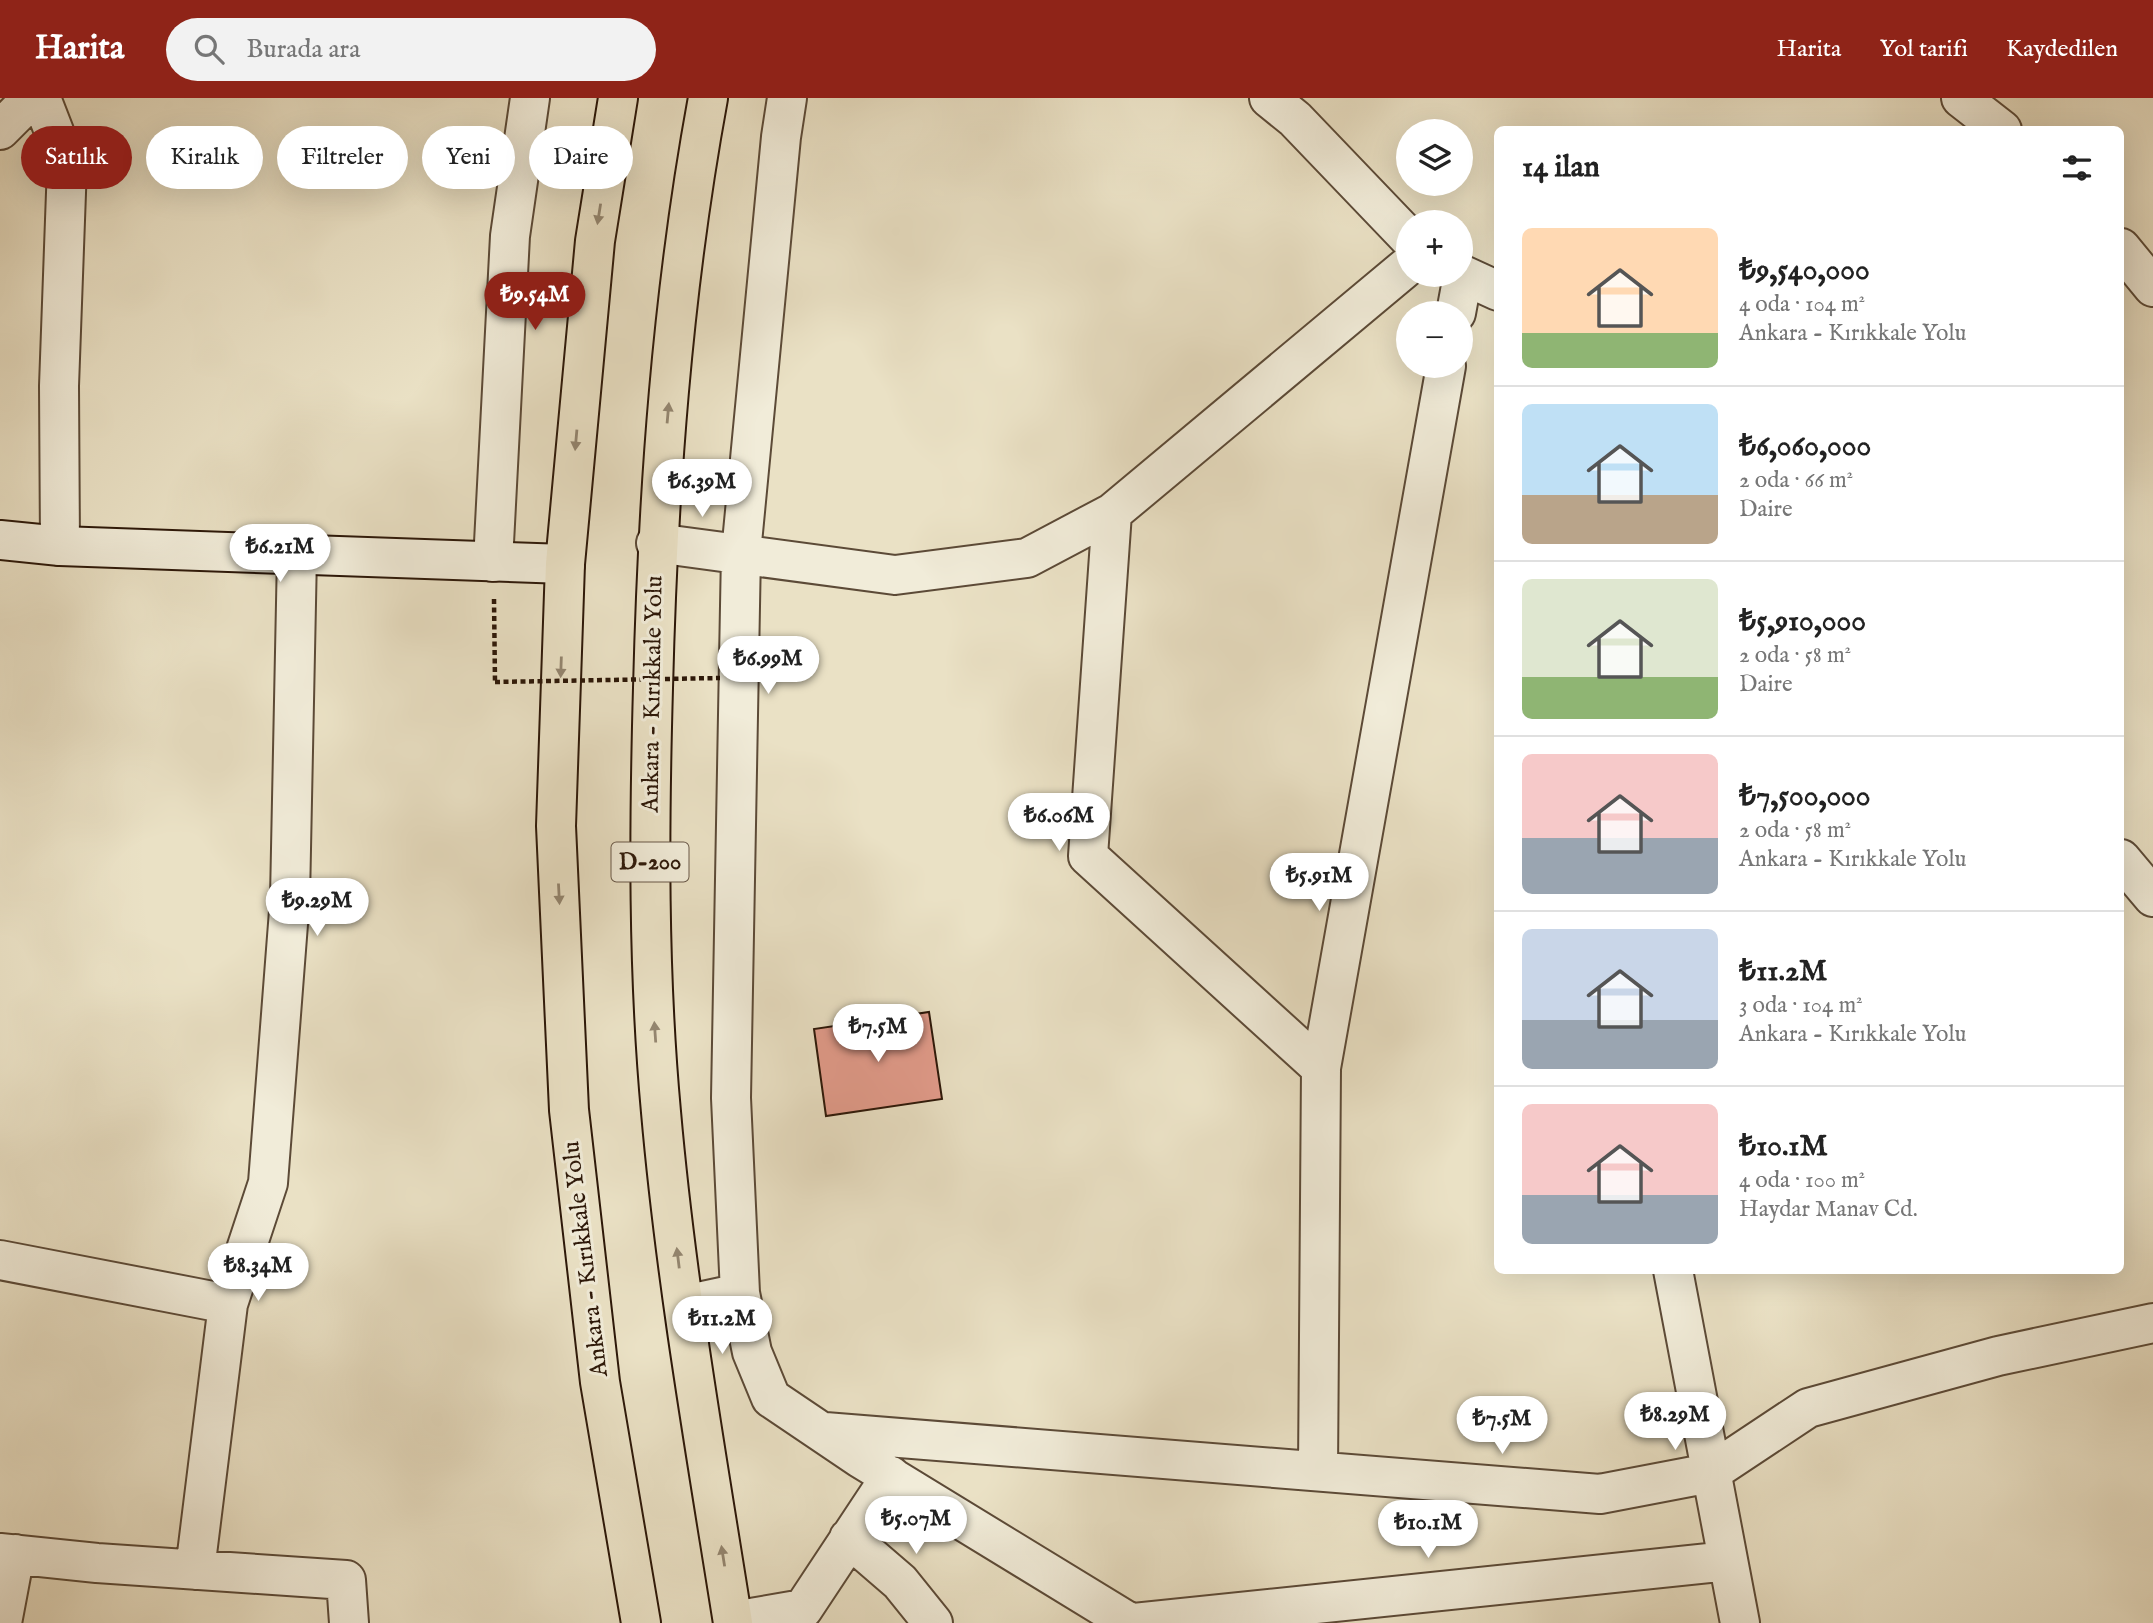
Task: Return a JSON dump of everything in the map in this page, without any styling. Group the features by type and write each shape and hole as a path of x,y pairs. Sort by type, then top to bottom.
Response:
{"highway":[{"name":"Ankara - Kırıkkale Yolu","path":"618,98 595,241 565,564 556,826 569,1110 600,1382 641,1623"},
{"name":"Ankara - Kırıkkale Yolu","path":"708,98 683,247 656,543 649,821 651,969 661,1114 684,1305 733,1622"}],"street":[{"path":"0,130 32,98"},
{"path":"41,98 67,165 59,386 60,546"},
{"path":"494,577 510,236 530,98"},
{"path":"787,98 741,553 731,1098 740,1293 752,1352 771,1398 891,1476 1132,1623 1728,1561"},
{"path":"1269,98 1294,118 1396,224"},
{"path":"2124,252 2153,287"},
{"path":"656,543 895,575 1027,558 1112,513 1396,276"},
{"path":"1473,280 1494,289"},
{"path":"1318,1471 1321,1068 1445,378"},
{"path":"1112,513 1088,856 1321,1068"},
{"path":"0,541 60,546 296,554 494,577 565,564"},
{"path":"195,1570 228,1304 268,1183 290,898 296,554"},
{"path":"2124,863 2153,897"},
{"path":"0,1260 228,1304"},
{"path":"1674,1274 1740,1623"},
{"path":"684,1305 740,1293"},
{"path":"825,1432 1600,1494 1710,1473 1808,1408 1998,1356 2153,1323"},
{"path":"733,1622 803,1609 891,1476"},
{"path":"849,1538 900,1582 933,1623"},
{"path":"2,1623 8,1553 346,1580 349,1623"}],"path":[{"path":"494,577 495,682 720,678"}],"building":[{"path":"929,1012 942,1099 826,1116 814,1029"}]}
